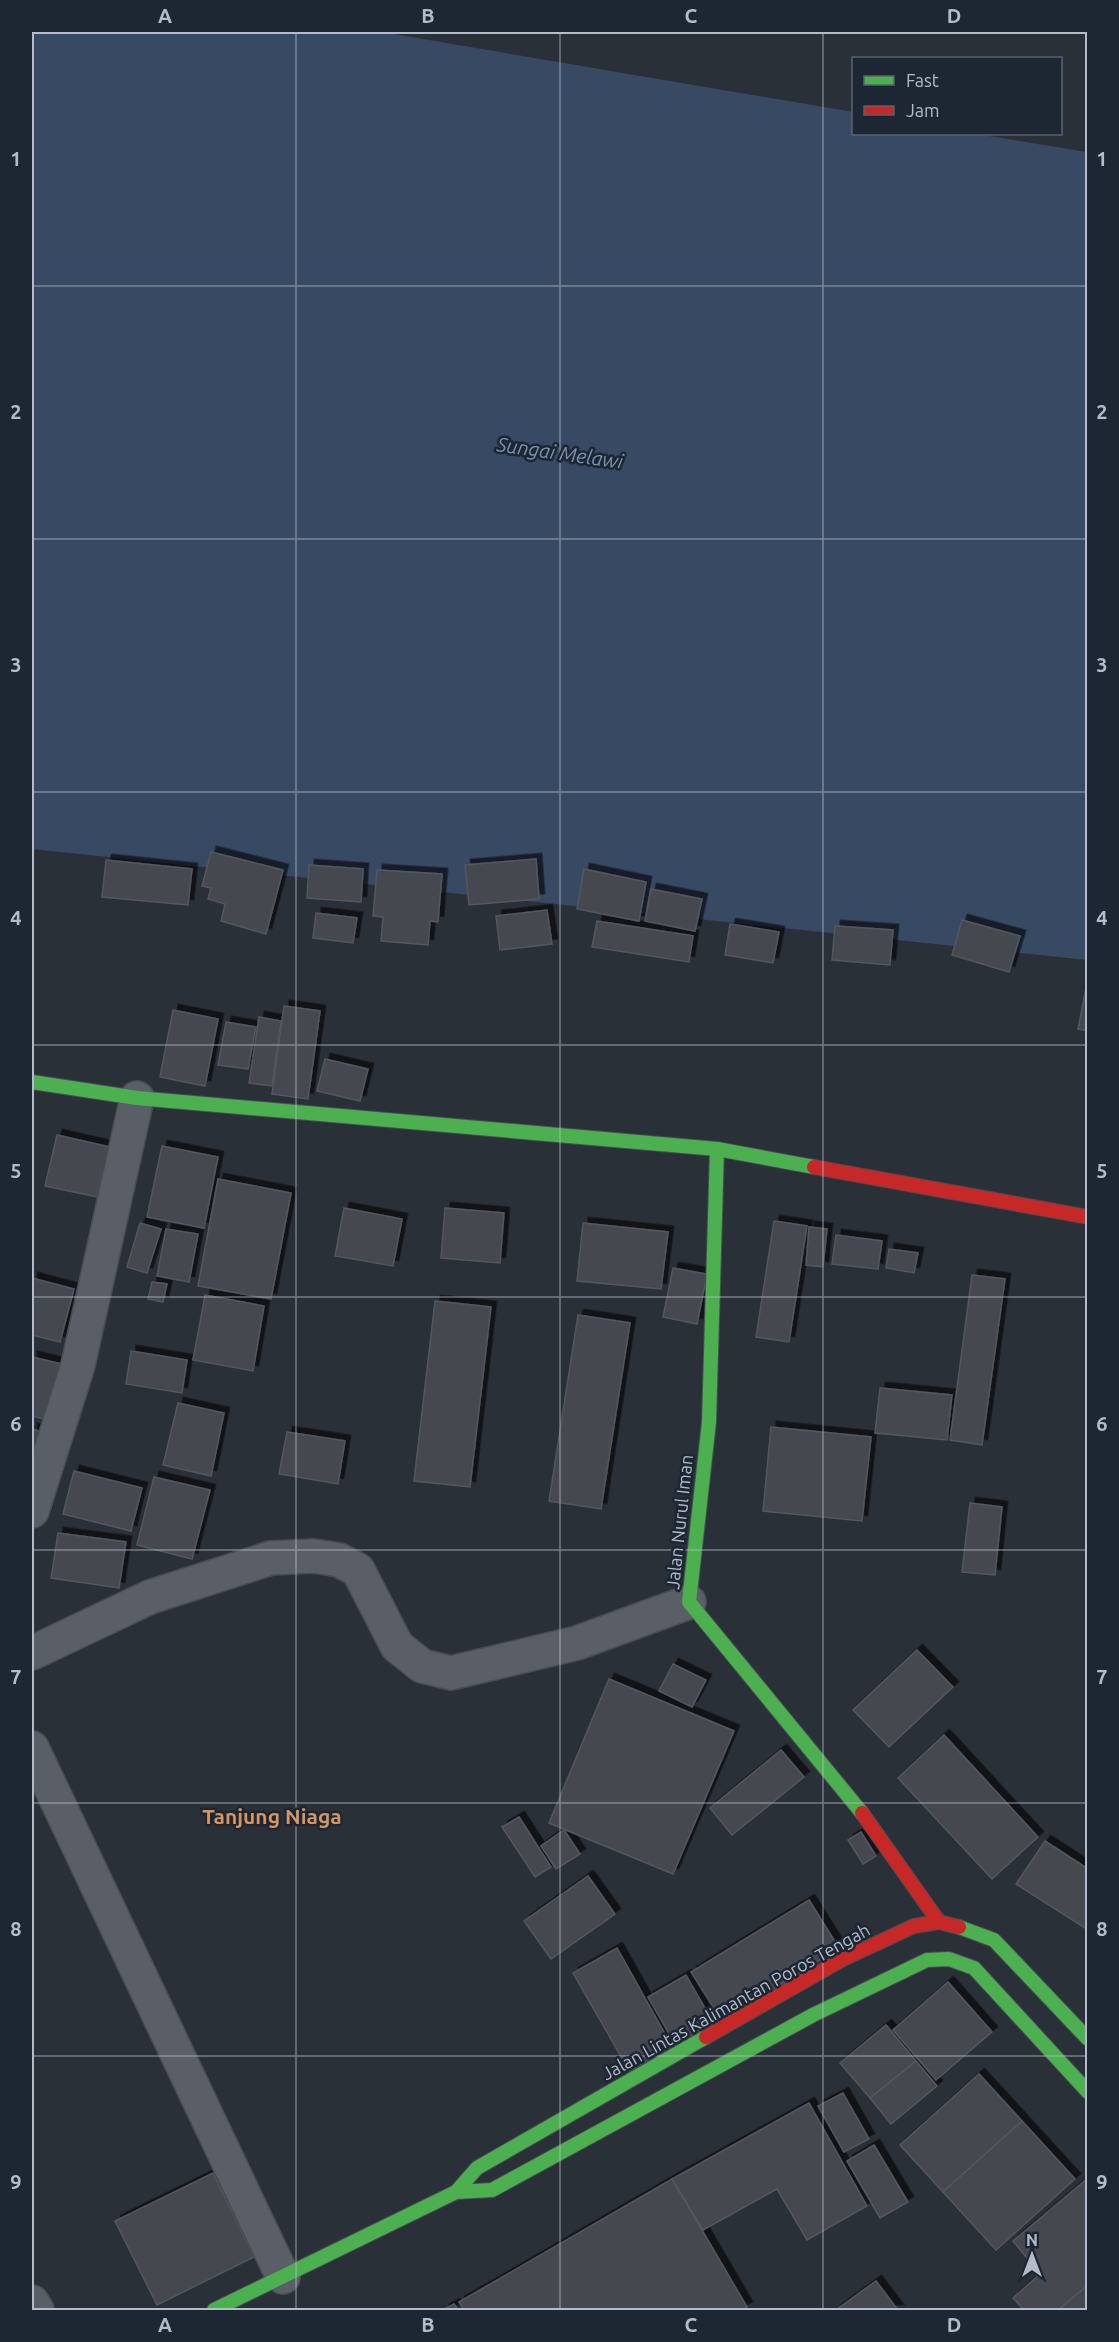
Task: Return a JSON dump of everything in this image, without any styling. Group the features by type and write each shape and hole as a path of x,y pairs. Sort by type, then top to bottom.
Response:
{"street":[{"path":"32,1082 137,1098 717,1149 1088,1216"},
{"path":"32,1511 78,1365 137,1098"},
{"name":"Jalan Nurul Iman","path":"717,1149 709,1422 689,1602 858,1808 939,1922"},
{"path":"32,1653 150,1597 271,1558 314,1556 339,1560 358,1570 397,1646 422,1666 451,1673 577,1643 689,1602"},
{"path":"32,1748 283,2277"},
{"name":"Jalan Lintas Kalimantan Poros Tengah","path":"214,2310 456,2192 477,2168 833,1965 914,1926 939,1922 952,1924 994,1940 1088,2039"},
{"name":"Jalan Lintas Kalimantan Poros Tengah","path":"456,2192 492,2190 813,2015 927,1960 949,1959 974,1968 1088,2092"},
{"path":"32,2302 37,2310"}],"water":[{"name":"Sungai Melawi","path":"32,32 382,32 852,112 852,135 983,135 1087,152 1087,960 32,849"}],"building":[{"path":"211,852 283,870 266,934 221,921 225,904 208,899 211,888 202,886"},
{"path":"536,859 539,899 469,905 465,865"},
{"path":"106,860 192,869 188,905 102,897"},
{"path":"309,865 363,869 361,902 307,898"},
{"path":"584,869 646,882 639,921 577,909"},
{"path":"377,870 442,874 438,922 430,921 428,945 381,941 383,917 373,916"},
{"path":"651,889 702,899 695,931 645,921"},
{"path":"547,910 552,944 500,950 496,916"},
{"path":"316,913 357,918 353,943 313,938"},
{"path":"962,920 1020,936 1009,972 952,955"},
{"path":"597,921 693,936 689,962 592,947"},
{"path":"730,924 779,932 773,963 725,955"},
{"path":"835,926 893,930 890,965 832,960"},
{"path":"1086,988 1088,988 1088,1031 1078,1029"},
{"path":"284,1006 320,1011 308,1099 272,1094"},
{"path":"173,1010 218,1019 205,1086 160,1077"},
{"path":"259,1017 281,1021 272,1086 249,1083"},
{"path":"226,1022 256,1027 248,1069 218,1065"},
{"path":"325,1059 368,1069 360,1101 317,1091"},
{"path":"57,1135 119,1149 107,1199 45,1186"},
{"path":"162,1146 218,1157 204,1228 147,1217"},
{"path":"218,1179 291,1193 271,1299 198,1286"},
{"path":"344,1208 402,1219 393,1266 335,1256"},
{"path":"445,1208 504,1213 500,1263 441,1258"},
{"path":"774,1221 807,1226 789,1342 756,1337"},
{"path":"140,1223 161,1229 147,1273 127,1267"},
{"path":"583,1223 668,1232 661,1289 577,1281"},
{"path":"809,1227 827,1229 823,1267 806,1265"},
{"path":"166,1229 198,1234 189,1282 157,1276"},
{"path":"836,1235 882,1241 878,1269 832,1264"},
{"path":"889,1249 918,1253 914,1273 886,1268"},
{"path":"673,1268 707,1274 697,1324 663,1317"},
{"path":"972,1275 1005,1279 982,1445 950,1440"},
{"path":"32,1278 74,1289 60,1342 32,1335"},
{"path":"152,1282 167,1284 163,1302 148,1299"},
{"path":"205,1295 264,1306 253,1371 193,1360"},
{"path":"435,1301 491,1307 470,1487 414,1481"},
{"path":"578,1315 630,1323 601,1509 549,1501"},
{"path":"131,1351 187,1360 182,1393 126,1384"},
{"path":"32,1357 62,1364 49,1420 32,1416"},
{"path":"880,1388 952,1395 947,1440 875,1433"},
{"path":"178,1403 224,1413 211,1476 163,1465"},
{"path":"771,1427 871,1437 862,1521 763,1511"},
{"path":"32,1429 47,1433 32,1469"},
{"path":"287,1432 345,1441 338,1484 279,1474"},
{"path":"74,1471 142,1488 131,1531 63,1514"},
{"path":"154,1477 210,1490 192,1559 137,1545"},
{"path":"970,1503 1002,1507 995,1575 962,1572"},
{"path":"58,1533 126,1542 119,1588 51,1578"},
{"path":"917,1650 953,1687 889,1747 853,1710"},
{"path":"673,1664 706,1680 692,1707 659,1691"},
{"path":"609,1679 734,1731 673,1874 549,1823"},
{"path":"944,1735 1038,1837 992,1879 898,1778"},
{"path":"781,1750 804,1777 732,1835 710,1808"},
{"path":"519,1817 551,1867 535,1877 502,1827"},
{"path":"564,1830 580,1854 556,1869 541,1846"},
{"path":"861,1832 876,1856 863,1864 848,1840"},
{"path":"1045,1841 1088,1869 1088,1930 1016,1884"},
{"path":"588,1876 615,1914 551,1959 524,1921"},
{"path":"809,1900 839,1948 722,2021 691,1972"},
{"path":"617,1948 674,2050 631,2074 573,1973"},
{"path":"686,1975 714,2024 676,2046 648,1997"},
{"path":"948,1982 992,2032 936,2080 893,2030"},
{"path":"886,2025 916,2061 870,2098 840,2063"},
{"path":"916,2061 937,2086 891,2124 870,2098"},
{"path":"979,2074 1022,2121 943,2192 900,2145"},
{"path":"843,2093 869,2139 844,2152 818,2106"},
{"path":"809,2103 867,2206 807,2240 777,2189 703,2230 672,2179"},
{"path":"1022,2121 1075,2179 996,2250 943,2192"},
{"path":"874,2145 908,2202 880,2218 847,2161"},
{"path":"213,2173 254,2257 157,2305 115,2221"},
{"path":"1088,2178 1088,2285 1058,2310 1024,2310 1013,2298 1040,2274 1013,2241"},
{"path":"672,2179 747,2307 741,2310 464,2310 459,2302"},
{"path":"876,2281 898,2310 836,2310"},
{"path":"1088,2285 1088,2310 1058,2310"},
{"path":"454,2304 458,2310 443,2310"}],"traffic: fast":[{"path":"32,1082 137,1098 717,1149 814,1167"},
{"path":"717,1149 709,1422 689,1602 862,1813"},
{"path":"959,1927 994,1940 1088,2039"},
{"path":"456,2192 492,2190 813,2015 927,1960 949,1959 974,1968 1088,2092"},
{"path":"214,2310 456,2192 477,2168 706,2037"}],"traffic: jam":[{"path":"814,1167 1088,1217"},
{"path":"862,1813 939,1922"},
{"path":"706,2037 843,1959 914,1926 939,1922 959,1927"}],"district":[{"name":"Tanjung Niaga","path":"272,1817"}]}
